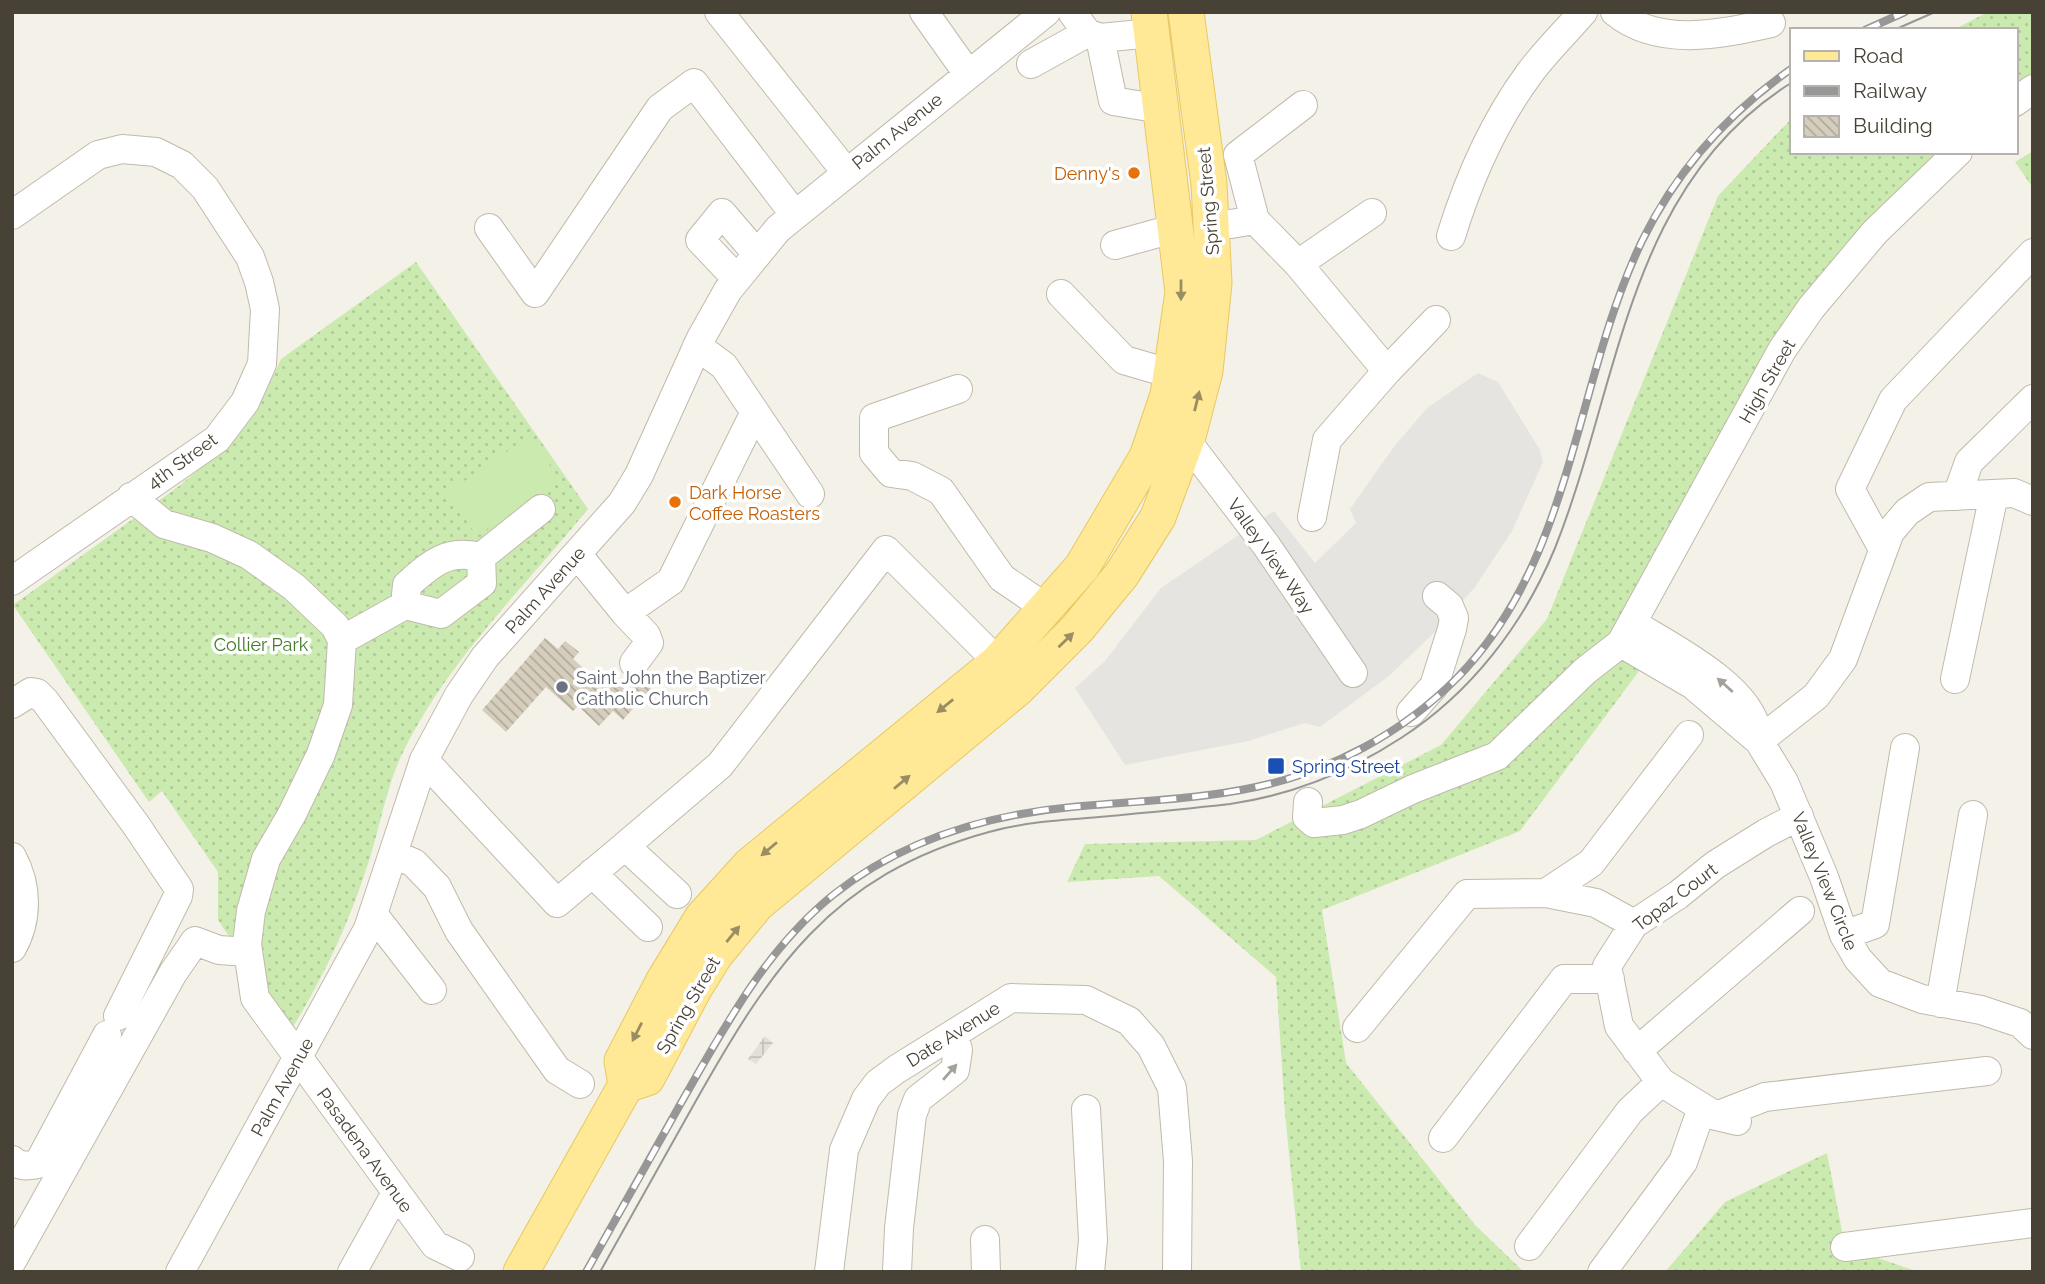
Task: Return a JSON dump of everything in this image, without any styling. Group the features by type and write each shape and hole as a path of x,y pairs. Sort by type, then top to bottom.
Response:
{"main road":[{"name":"Spring Street","path":"626,1084 647,1078 694,989 715,956 757,904 1018,688 1077,629 1122,574 1158,517 1186,440 1205,371 1214,283 1209,184 1186,12"},
{"name":"Spring Street","path":"522,1272 626,1084 622,1061 663,982 702,918 751,865 998,663 1082,567 1147,457 1168,395 1183,292 1150,22"},
{"path":"1176,225 1211,223"}],"street":[{"path":"719,12 846,172"},
{"path":"924,12 968,74"},
{"name":"Palm Avenue","path":"180,1272 368,929 424,760 459,695 485,657 622,503 639,475 697,346 727,290 778,229 1046,12"},
{"path":"1451,236 1467,186 1500,117 1530,73 1583,12"},
{"path":"1615,12 1623,19 1666,34 1704,36 1771,23"},
{"path":"1031,64 1086,28 1150,22"},
{"path":"1086,28 1112,101 1161,109"},
{"path":"489,228 535,293 660,108 694,83 795,215"},
{"path":"2017,101 2033,89"},
{"path":"1303,105 1238,155 1255,220 1298,264 1387,371"},
{"name":"4th Street","path":"12,215 98,155 122,149 156,152 182,165 195,177 250,257 260,282 265,309 262,364 245,402 217,439 12,581"},
{"name":"High Street","path":"1627,633 1782,350 1811,308 1875,232 1956,154"},
{"path":"737,279 700,240 722,213 757,254"},
{"path":"1298,264 1372,213"},
{"path":"1211,223 1231,224 1255,220"},
{"path":"1115,245 1176,225"},
{"path":"1883,549 1850,489 1893,400 2033,253"},
{"path":"1061,294 1125,360 1172,374"},
{"path":"1312,517 1326,440 1436,320"},
{"path":"697,346 724,366 810,494"},
{"path":"958,389 874,418 873,453 891,473 912,476 940,491 1002,578 1046,608"},
{"path":"1957,496 1969,462 2033,399"},
{"path":"625,613 671,581 755,412"},
{"name":"Valley View Way","path":"1186,440 1266,545 1353,673"},
{"path":"1759,741 1816,696 1843,659 1889,532 1907,512 1929,497 2014,493 2033,501"},
{"path":"1955,679 1994,494"},
{"path":"12,1261 173,973 195,941 219,950 248,952 251,911 266,859 292,814 321,754 338,705 342,640 335,626 302,595 249,555 212,538 164,524 131,497"},
{"path":"481,557 541,509"},
{"path":"424,760 557,903 720,765 886,550 998,663"},
{"path":"405,605 407,584 431,564 462,552 481,557"},
{"path":"577,554 646,635 649,643 634,663"},
{"path":"342,640 405,605 441,614 482,583 481,557"},
{"path":"1411,712 1434,686 1452,629 1454,618 1449,606 1437,596"},
{"path":"1308,802 1307,817 1314,823 1343,820 1497,756 1627,633"},
{"name":"Valley View Circle","path":"1627,633 1759,741 1784,782 1799,816 1844,935 1858,959 1880,983 1922,999 1981,1010 2020,1023 2033,1035"},
{"path":"12,704 31,691 45,701 136,825 179,890 112,1025 38,1164 27,1166 12,1160"},
{"path":"1546,893 1591,863 1689,735"},
{"path":"1844,935 1875,924 1905,748"},
{"path":"1940,1003 1973,814"},
{"name":"Topaz Court","path":"1718,1115 1661,1082 1637,1051 1619,1026 1607,967 1634,924 1725,859 1799,816"},
{"path":"625,846 677,894"},
{"path":"393,853 414,863 438,887 459,930 556,1070 580,1084"},
{"path":"12,857 24,886 22,931 12,948"},
{"path":"592,873 648,927"},
{"path":"1357,1028 1467,894 1546,893 1596,903 1634,924"},
{"path":"1637,1051 1800,911"},
{"path":"373,914 432,990"},
{"name":"Pasadena Avenue","path":"248,952 255,998 435,1245 460,1257"},
{"path":"1443,1138 1564,979 1610,979"},
{"name":"Date Avenue","path":"829,1272 844,1150 866,1099 878,1083 897,1069 1011,998 1086,1000 1129,1021 1151,1046 1172,1088 1178,1161 1177,1272"},
{"path":"897,1272 912,1115 919,1099 955,1070 958,1050 954,1034"},
{"path":"1602,1272 1718,1115 1765,1097 1987,1071"},
{"path":"1529,1246 1630,1111 1661,1082"},
{"path":"1086,1109 1093,1240 1090,1272"},
{"path":"352,1272 396,1193"},
{"path":"1845,1247 2033,1223"},
{"path":"985,1240 986,1272"}],"shaded area":[{"path":"1478,373 1498,382 1540,450 1543,462 1512,531 1475,587 1438,629 1389,676 1320,727 1305,723 1248,741 1125,765 1075,688 1105,661 1161,588 1274,511 1315,563 1356,523 1350,509 1393,448 1427,408"},
{"path":"765,1036 773,1043 756,1064 748,1059"}],"green space":[{"path":"1988,12 2033,12 2033,107 2017,119 2017,28 1957,28"},
{"path":"1790,120 1790,154 1969,154 1843,268 1621,643 1645,663 1520,831 1322,910 1346,1063 1475,1225 1524,1272 1301,1272 1285,1113 1276,977 1159,876 1067,882 1085,844 1256,840 1441,745 1547,619 1718,196"},
{"path":"2033,151 2033,188 2015,162"},
{"name":"Collier Park","path":"416,262 588,509 490,624 423,715 398,762 361,886 344,928 326,968 293,1027 218,920 218,872 162,791 149,802 13,605 179,486 232,441 259,407 281,359"},
{"path":"529,436 559,478 477,536 447,493"},
{"path":"1827,1153 1845,1247 1919,1272 1665,1272 1725,1202"}],"building":[{"name":"Saint John the Baptizer Catholic Church","path":"545,638 558,649 565,641 579,652 573,659 595,679 600,674 605,679 609,675 627,691 641,678 651,688 623,720 613,711 599,726 578,706 573,711 546,687 506,732 482,710"}],"tram line":[{"path":"1899,28 1935,12"},
{"path":"600,1272 721,1057 778,971 810,934 846,902 886,874 934,851 1003,829 1044,822 1230,804 1276,795 1361,761 1401,738 1450,700 1493,655 1511,630 1528,603 1555,548 1577,486 1636,293 1661,233 1694,176 1736,126 1790,84"}],"railway":[{"path":"1869,28 1905,12"},
{"path":"586,1272 713,1047 766,965 809,917 833,895 860,876 916,845 946,833 1008,816 1072,807 1211,795 1284,780 1364,748 1412,717 1456,679 1495,632 1525,581 1549,526 1619,296 1656,215 1688,167 1725,124 1790,70"}],"place":[{"name":"Denny's","path":"1134,173"},
{"name":"Dark Horse Coffee Roasters","path":"675,502"},
{"name":"Saint John the Baptizer Catholic Church","path":"562,687"},
{"name":"Spring Street","path":"1276,766"}]}
